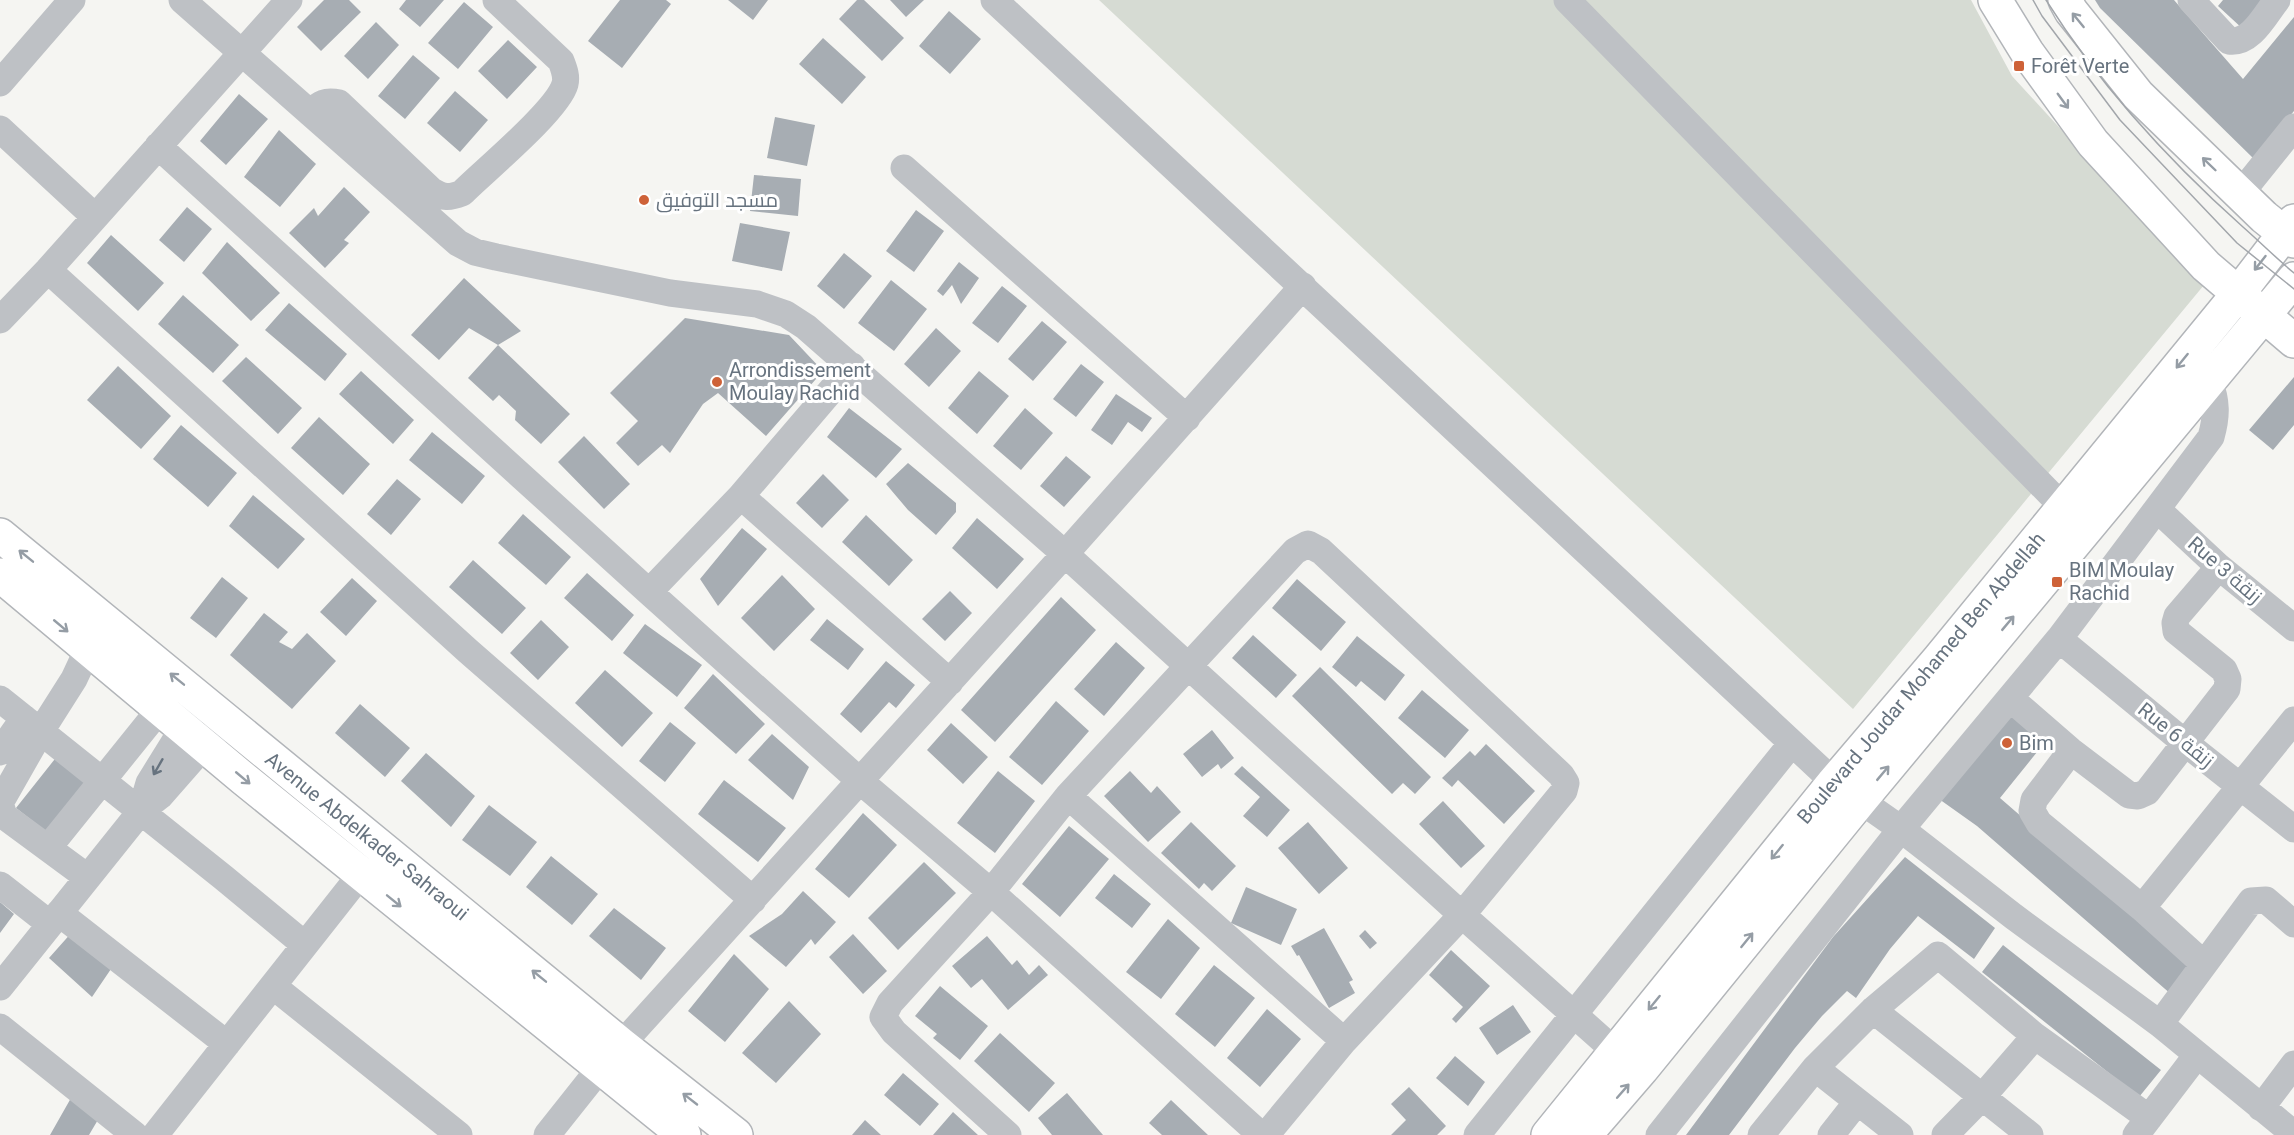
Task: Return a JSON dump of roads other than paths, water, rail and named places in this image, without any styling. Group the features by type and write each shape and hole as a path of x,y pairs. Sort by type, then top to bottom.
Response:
{"main road":[{"path":"1995,0 2027,51 2093,142 2206,266 2294,341"},
{"path":"2065,0 2071,11 2138,95 2240,194 2290,232"},
{"name":"Boulevard Joudar Mohamed Ben Abdellah","path":"1548,1135 1834,782 1939,659 2290,232"},
{"name":"Boulevard Joudar Mohamed Ben Abdellah","path":"1585,1135 2294,279"},
{"name":"Avenue Abdelkader Sahraoui","path":"0,535 214,710 611,1056 684,1135"},
{"name":"Avenue Abdelkader Sahraoui","path":"0,575 361,874 611,1056 736,1135"}],"street":[{"path":"5,69 72,0"},
{"path":"182,0 458,243 475,252 670,293 757,304 786,314 806,327 1065,554 1461,915 1615,1051"},
{"path":"0,320 48,270 289,0"},
{"path":"310,113 323,102 339,103 432,191 442,197 450,198 462,193 555,104 564,84 566,72 561,61 496,0"},
{"path":"994,0 1304,286 1834,782 1901,829 2013,916 2160,1024 2294,1134"},
{"path":"1567,0 2063,507"},
{"path":"2191,0 2229,41 2237,42 2249,35 2277,0"},
{"path":"2240,194 2294,127"},
{"path":"0,129 94,216"},
{"path":"158,146 648,592 860,781 992,892 1261,1135"},
{"path":"904,168 1187,418"},
{"path":"48,270 468,651 753,900"},
{"path":"547,1135 611,1056 1304,286"},
{"path":"648,592 741,496 852,366"},
{"path":"1659,1135 1901,829 2059,639 2158,510 2211,437 2216,409 2214,394 2208,381"},
{"path":"741,496 950,682"},
{"name":"Rue 3 زنقة","path":"2158,510 2219,567 2294,628"},
{"path":"1008,1135 894,1032 883,1017 890,1003 992,892 1068,796 1295,551 1308,544 1321,551 1561,775 1566,783 1564,791 1461,915 1344,1041 1266,1135"},
{"path":"2011,699 2070,751 2129,795 2138,796 2147,792 2227,689 2228,678 2224,670 2176,631 2175,623 2177,616 2219,567"},
{"name":"Rue 6 زنقة","path":"2059,639 2294,830"},
{"path":"0,752 32,725 74,679 88,648"},
{"path":"0,699 305,945"},
{"path":"48,848 103,780 182,727 214,710"},
{"path":"2142,908 2293,724"},
{"path":"32,725 0,803 4,816 87,877"},
{"path":"0,987 141,811 149,783 182,727"},
{"path":"1477,1135 1792,743"},
{"path":"2070,751 2034,800 2032,811 2039,823 2142,908 2204,964"},
{"path":"1068,796 1344,1041"},
{"path":"155,1135 361,874"},
{"path":"0,885 54,918 227,1044"},
{"path":"2160,1024 2252,901 2266,900 2294,924"},
{"path":"1761,1135 1815,1068 1873,1010 1938,955 2142,1127 2197,1055"},
{"path":"273,986 459,1135"},
{"path":"1873,1010 2030,1135"},
{"path":"0,1027 135,1135"},
{"path":"1945,1135 1983,1096 2035,1036"},
{"path":"2261,1108 2294,1064"},
{"path":"1815,1068 1900,1135"},
{"path":"1831,1135 1857,1102"}],"tram line":[{"path":"2033,0 2042,16 2120,120 2237,243 2294,289"},
{"path":"2046,0 2089,62 2137,121 2215,202 2294,273"}],"place":[{"name":"Forêt Verte","path":"2019,66"},
{"name":"مسجد التوفيق","path":"644,200"},
{"name":"Arrondissement Moulay Rachid","path":"717,382"},
{"name":"BIM Moulay Rachid","path":"2057,582"},
{"name":"Bim","path":"2007,743"}]}
